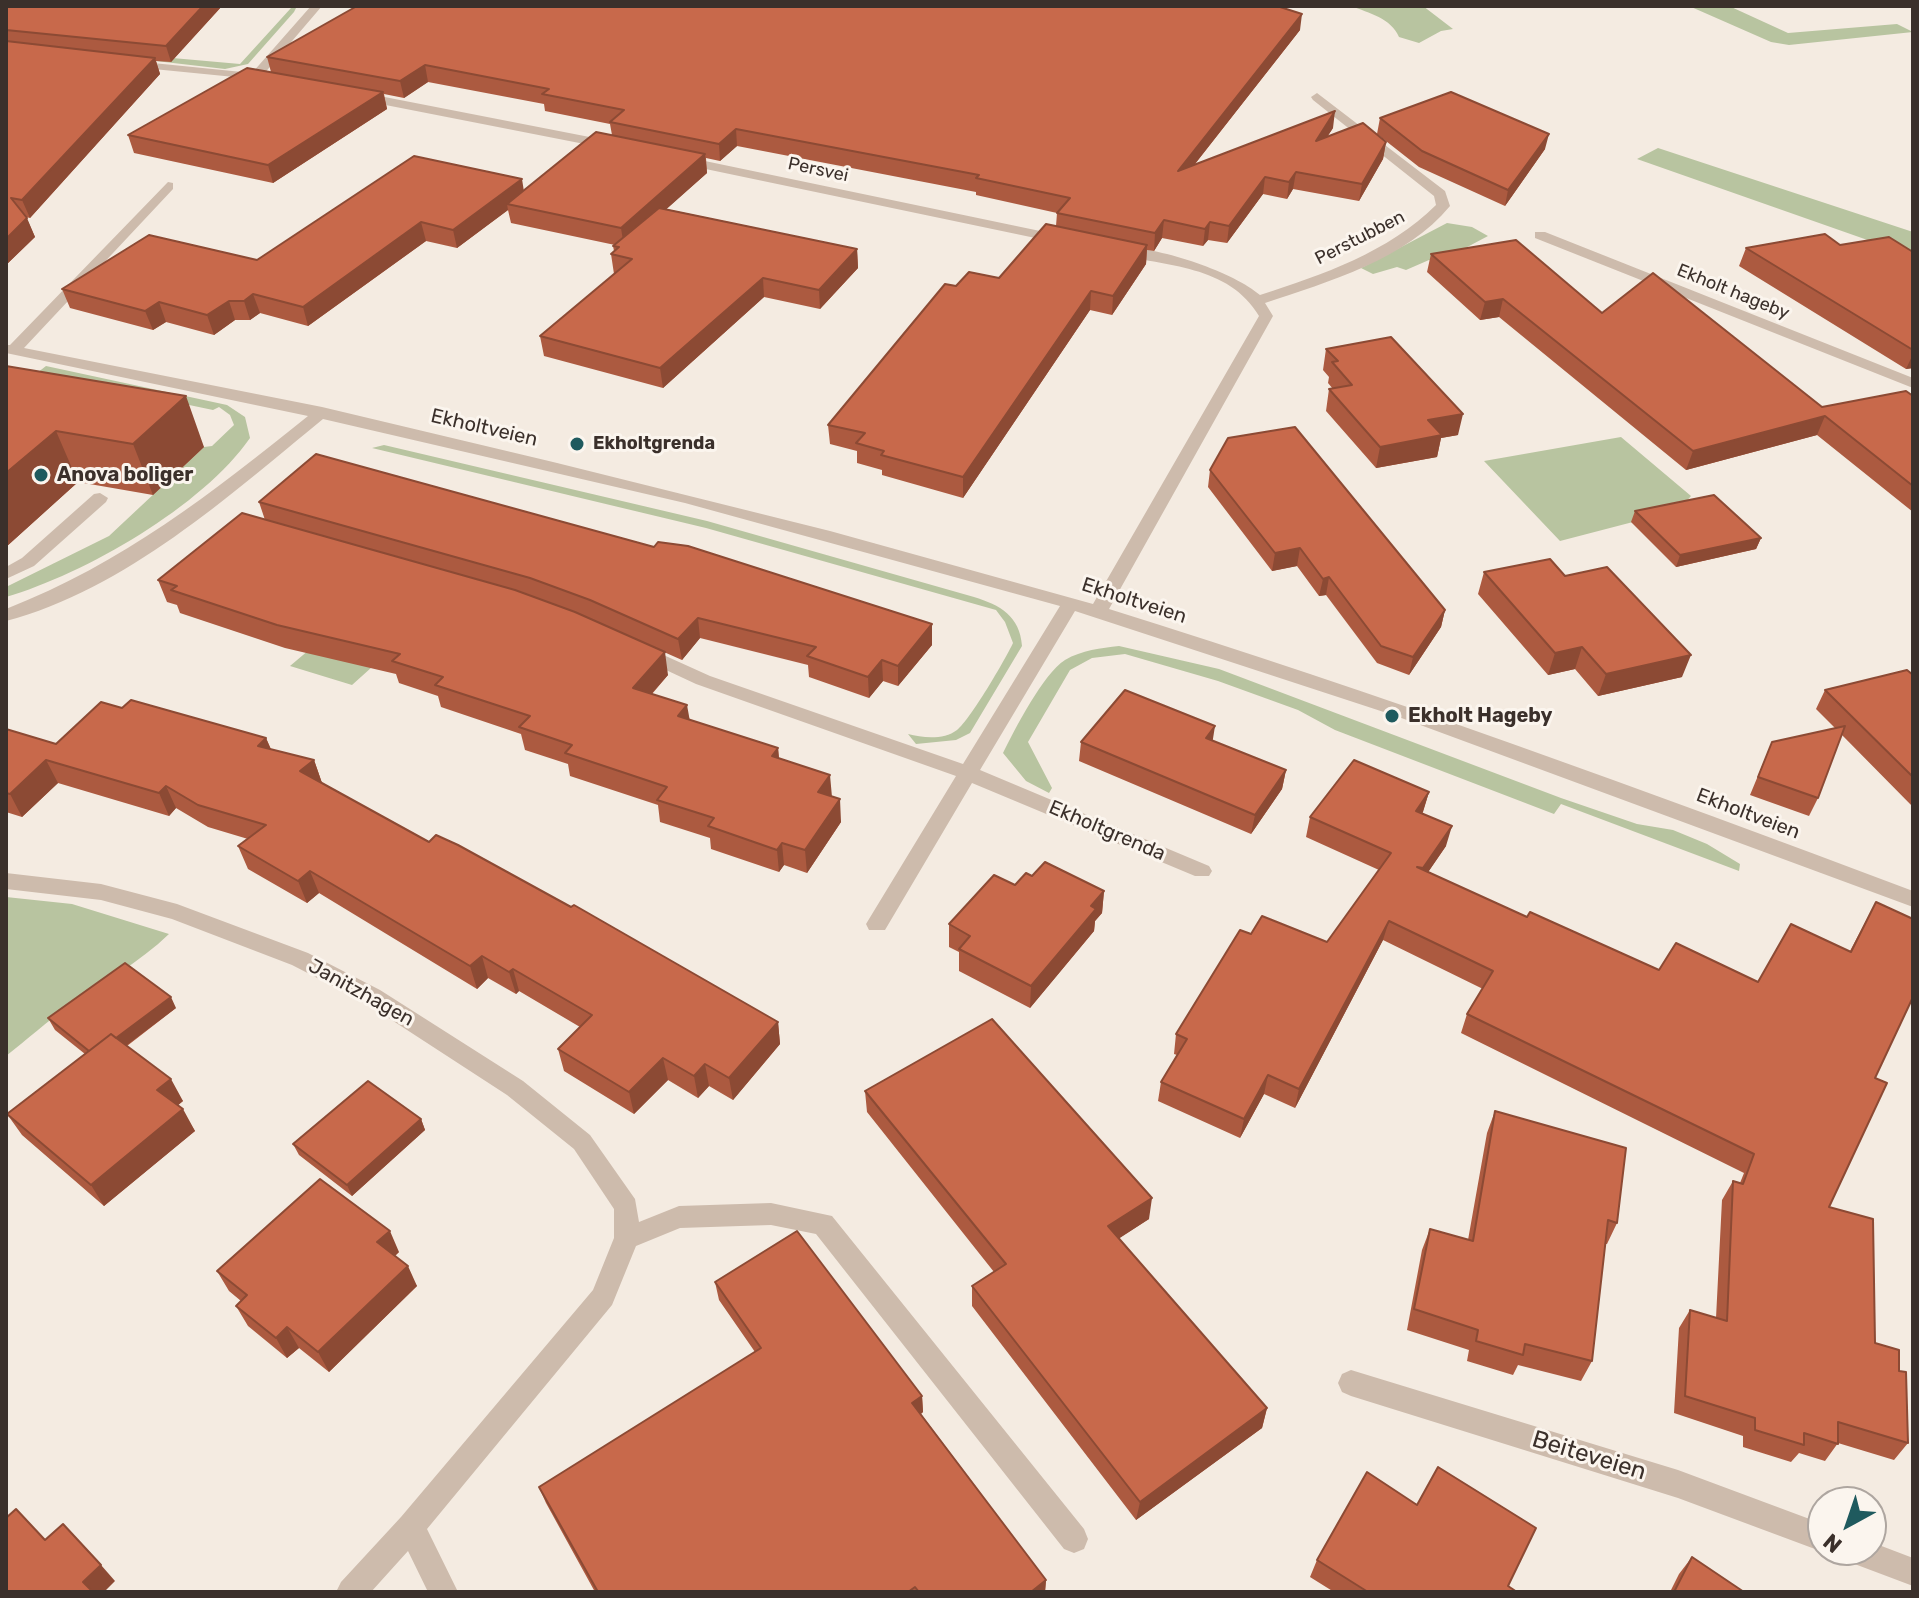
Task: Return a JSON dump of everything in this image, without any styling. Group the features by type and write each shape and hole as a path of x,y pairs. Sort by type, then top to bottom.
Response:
{"street":[{"path":"254,78 317,6"},
{"path":"118,63 280,82"},
{"path":"341,93 631,149"},
{"name":"Perstubben","path":"1260,300 1309,284 1393,243 1430,223 1443,206 1440,194 1321,104 1317,97"},
{"name":"Persvei","path":"662,156 1072,241"},
{"path":"10,349 168,186"},
{"name":"Ekholt hageby","path":"1540,235 1913,383"},
{"path":"1098,612 1266,316 1260,300 1252,291 1217,274 1102,248"},
{"name":"Ekholtveien","path":"10,349 322,412 668,494 1098,612 1504,747 1913,899"},
{"path":"6,615 60,596 157,543 322,412"},
{"path":"6,574 28,562 100,498"},
{"path":"877,924 1070,604"},
{"name":"Ekholtgrenda","path":"631,647 703,680 967,773 1202,871"},
{"name":"Janitzhagen","path":"6,881 101,892 177,912 300,959 372,996 515,1088 582,1142 626,1207 627,1238"},
{"path":"351,1592 411,1527 603,1297 627,1238 679,1217 771,1214 823,1224 1074,1539"},
{"name":"Beiteveien","path":"1351,1383 1678,1484 1807,1532"},
{"path":"411,1527 443,1592"},
{"path":"1887,1562 1913,1572"}],"green space":[{"path":"1351,6 1423,6 1453,29 1441,31 1419,43 1399,37 1385,21"},
{"path":"1689,6 1729,6 1788,33 1897,24 1913,32 1789,45 1771,42"},
{"path":"291,8 296,8 248,64 225,69 104,55 105,52 240,64"},
{"path":"1658,148 1913,232 1913,256 1637,159"},
{"path":"1447,223 1472,227 1488,236 1437,263 1429,260 1406,270 1397,267 1373,274 1361,268"},
{"path":"46,366 227,405 245,417 250,438 203,488 140,534 71,572 6,597 6,587 109,536 204,447 212,446 234,425 230,415 219,407 213,410 37,373"},
{"path":"1621,437 1691,496 1679,510 1560,541 1484,461"},
{"path":"384,445 707,521 974,597 1000,608 1013,619 1022,646 970,733 956,740 916,744 908,734 933,737 957,730 995,675 1013,643 1005,622 996,610 706,528 372,448"},
{"path":"355,611 411,632 352,685 290,666"},
{"path":"1119,646 1219,669 1561,798 1637,824 1673,830 1707,844 1740,864 1739,871 1561,804 1554,814 1335,730 1298,710 1218,681 1125,654 1092,658 1070,670 1028,742 1052,788 1049,793 1026,781 1003,753 1039,689 1065,660 1085,652"},
{"path":"6,897 72,904 169,934 6,1056"}],"building":[{"path":"6,6 203,6 166,46 6,30"},
{"path":"357,6 1277,6 1302,14 1178,171 1335,111 1316,141 1363,123 1386,142 1362,184 1296,172 1289,182 1265,177 1229,226 1210,222 1205,229 1164,220 1155,233 1057,213 1070,198 976,178 979,175 736,129 719,144 610,122 624,110 542,94 549,89 425,65 400,81 267,57"},
{"path":"6,41 155,58 22,200 11,198 27,218 6,239"},
{"path":"247,68 383,92 268,165 128,135"},
{"path":"1451,92 1549,134 1508,190 1422,151 1380,118"},
{"path":"596,132 705,154 621,228 507,204"},
{"path":"414,156 522,179 453,230 421,222 303,307 253,294 244,301 229,301 207,315 159,302 145,311 62,289 149,235 257,260"},
{"path":"659,208 857,249 819,290 763,278 660,368 540,336 632,259 611,254 619,247 613,246"},
{"path":"1046,224 1147,245 1113,296 1091,291 963,477 881,455 884,451 856,443 865,433 828,425 945,284 956,286 969,272 999,278"},
{"path":"1825,234 1840,245 1889,237 1913,252 1913,350 1746,248"},
{"path":"1516,240 1602,313 1653,273 1822,407 1906,391 1913,396 1913,486 1825,416 1693,451 1503,299 1485,302 1431,254"},
{"path":"1391,337 1463,414 1428,420 1442,435 1380,447 1329,389 1352,385 1332,362 1338,361 1326,349"},
{"path":"6,366 186,396 133,444 56,431 6,473"},
{"path":"1295,427 1445,610 1413,657 1381,646 1329,577 1323,579 1300,548 1275,553 1210,470 1228,438"},
{"path":"316,454 654,547 658,542 688,546 932,624 898,666 882,660 868,677 807,656 816,647 698,618 678,639 590,600 530,578 259,502"},
{"path":"1714,495 1761,538 1680,555 1635,511"},
{"path":"242,513 515,590 575,612 665,652 633,688 687,705 678,716 778,748 772,756 830,775 818,792 840,799 805,850 782,843 777,850 708,826 714,818 657,800 667,787 565,753 572,745 519,727 530,716 435,685 443,677 392,661 400,654 277,625 171,590 177,586 158,580"},
{"path":"1550,559 1565,576 1607,567 1691,655 1606,674 1582,647 1555,653 1484,572"},
{"path":"1907,670 1913,675 1913,777 1825,690"},
{"path":"1125,690 1215,726 1206,738 1286,770 1255,815 1081,742"},
{"path":"131,700 266,738 258,746 314,760 300,771 429,842 436,835 571,907 574,905 778,1022 729,1078 705,1064 694,1076 663,1058 629,1092 558,1049 592,1015 513,969 509,972 482,956 470,966 310,871 298,881 238,846 266,825 198,805 166,786 159,793 46,760 10,794 6,793 6,729 56,744 101,702 122,708"},
{"path":"1845,726 1818,798 1758,777 1772,742"},
{"path":"1354,760 1429,792 1416,811 1452,826 1423,868 1417,867 1527,917 1530,912 1659,970 1676,943 1758,982 1791,924 1851,952 1876,902 1913,919 1913,997 1875,1078 1887,1083 1829,1207 1873,1219 1875,1343 1899,1350 1899,1371 1906,1372 1908,1443 1838,1422 1838,1444 1804,1433 1804,1445 1755,1430 1755,1418 1685,1396 1690,1310 1727,1321 1733,1181 1743,1184 1754,1154 1467,1014 1493,971 1389,921 1299,1089 1268,1075 1244,1119 1161,1082 1187,1039 1176,1034 1240,930 1251,934 1262,916 1327,942 1391,853 1310,817"},
{"path":"1045,862 1104,891 1091,906 1096,909 1031,986 959,949 970,936 949,924 994,875 1015,885 1026,873 1032,876"},
{"path":"125,963 171,997 116,1038 111,1034 89,1051 48,1018"},
{"path":"992,1019 1152,1198 1108,1226 1267,1408 1140,1502 972,1286 1006,1264 865,1091"},
{"path":"111,1034 171,1079 157,1090 183,1109 91,1185 7,1114"},
{"path":"368,1081 421,1119 347,1185 293,1144"},
{"path":"1495,1111 1626,1148 1617,1223 1608,1220 1592,1361 1525,1344 1523,1355 1476,1341 1478,1330 1414,1309 1430,1229 1473,1241"},
{"path":"320,1179 390,1231 377,1242 408,1266 318,1352 287,1327 276,1338 236,1306 247,1295 217,1271"},
{"path":"797,1231 922,1396 912,1403 1046,1580 1031,1592 919,1592 915,1587 908,1592 598,1592 539,1487 761,1348 715,1282"},
{"path":"1438,1467 1536,1528 1508,1586 1517,1592 1368,1592 1317,1560 1367,1472 1417,1505"},
{"path":"16,1509 45,1540 63,1524 101,1565 83,1582 93,1592 6,1592 6,1518"},
{"path":"1692,1557 1744,1592 1674,1592"}],"place":[{"name":"Ekholtgrenda","path":"577,444"},
{"name":"Anova boliger","path":"41,475"},
{"name":"Ekholt Hageby","path":"1392,716"}]}
